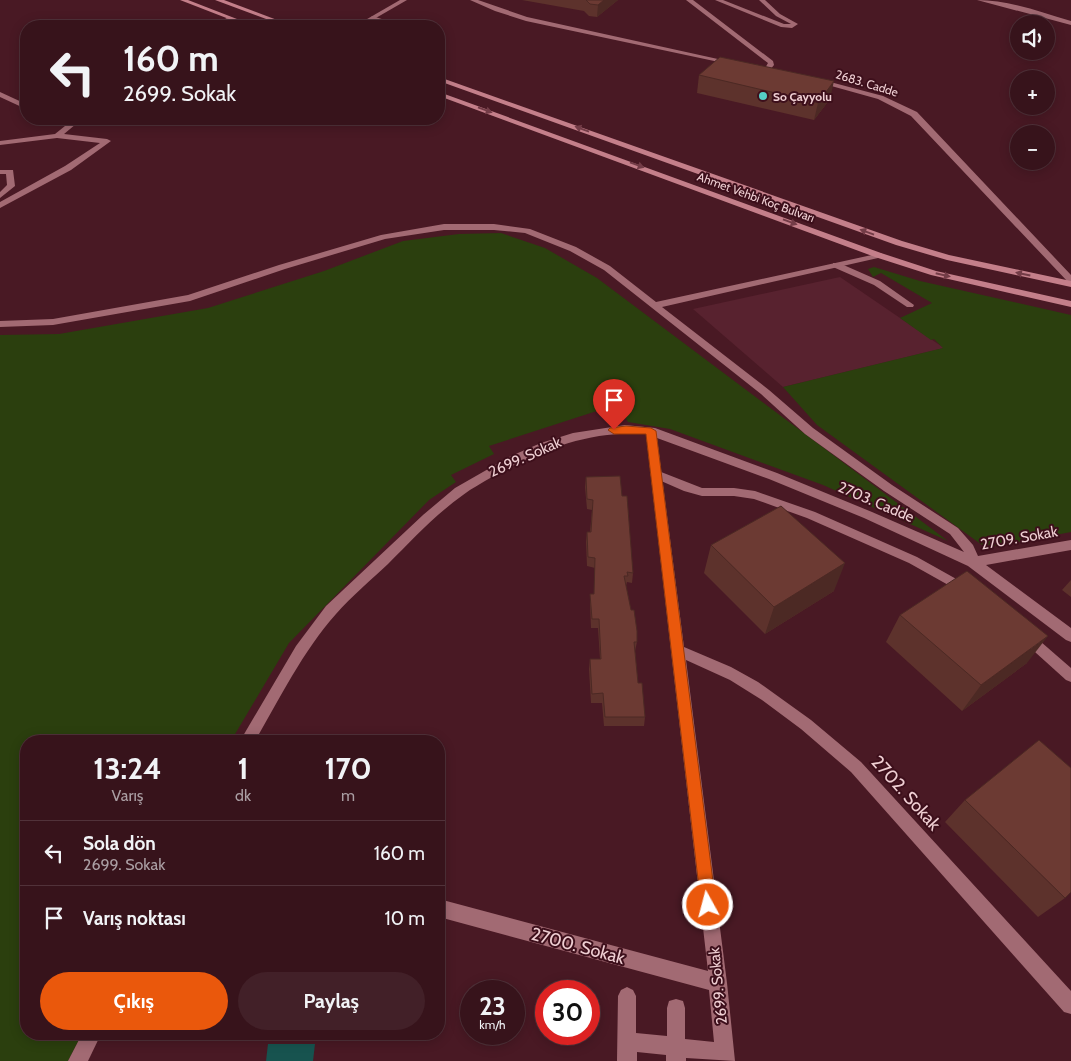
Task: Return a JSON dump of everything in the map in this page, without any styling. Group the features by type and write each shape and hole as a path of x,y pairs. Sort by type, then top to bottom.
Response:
{"main road":[{"path":"183,0 236,20"},
{"path":"218,0 273,20"},
{"name":"Ahmet Vehbi Koç Bulvarı","path":"445,80 899,243 947,257 1071,282"},
{"name":"Ahmet Vehbi Koç Bulvarı","path":"445,96 878,255 934,272 1071,304"}],"street":[{"path":"368,20 404,0"},
{"path":"473,0 526,19 738,64"},
{"path":"689,0 771,62 767,70"},
{"path":"718,0 780,25 789,27 796,24 778,14 762,0"},
{"path":"980,0 1019,8 1071,23"},
{"path":"757,68 776,72"},
{"name":"2683. Cadde","path":"811,79 871,94 898,104 914,114 1071,282"},
{"path":"0,94 20,104"},
{"path":"57,136 70,125"},
{"path":"0,143 57,136 107,141 68,168 0,205"},
{"path":"0,172 10,172 12,186 0,196"},
{"path":"0,324 52,322 190,298 282,267 384,237 444,227 494,226 527,231 573,249 607,268 765,392 809,431 888,488 954,531 969,548 973,562"},
{"path":"656,306 878,255"},
{"name":"2699. Sokak","path":"251,735 301,650 332,610 396,546 459,491 487,473 545,446 573,437 626,429 651,431 718,984 725,1057"},
{"name":"2703. Cadde","path":"651,431 773,476 868,515 973,562 1071,636"},
{"name":"2709. Sokak","path":"973,562 1071,545"},
{"name":"2702. Sokak","path":"677,650 752,686 802,720 856,767 1071,1005"},
{"name":"2700. Sokak","path":"445,910 718,984"},
{"path":"627,1061 628,996"},
{"path":"676,1008 676,1054"},
{"path":"78,1061 89,1040"},
{"path":"627,1041 676,1054 725,1057"}],"lane":[{"path":"372,18 379,20"},
{"path":"836,265 877,284 910,304"},
{"path":"656,474 702,492 734,492 755,495 811,515 913,560 970,592"},
{"path":"1021,633 1071,676"}],"shaded area":[{"path":"840,277 944,348 783,387 693,309"}],"green space":[{"path":"501,233 545,248 597,278 948,541 823,485 670,429 628,422 622,412 603,409 489,446 494,454 451,475 456,482 429,500 289,643 235,735 20,735 20,1040 79,1040 68,1061 0,1061 0,335 59,334 208,308 324,271 403,241 459,234"},
{"path":"874,267 920,281 1071,315 1071,532 997,546 982,545 817,425 783,387 943,348 934,339 931,340 900,318 932,303 881,273 873,277 868,269"}],"water":[{"path":"268,1044 315,1044 313,1061 266,1061"}],"building":[{"path":"586,0 604,0 598,5 590,4"},
{"path":"720,57 834,81 818,103 699,75"},
{"path":"620,476 622,496 627,496 633,573 627,572 628,576 624,576 631,610 634,610 637,631 637,642 634,642 638,683 642,683 645,717 605,717 603,693 592,694 590,659 601,659 599,619 592,619 590,594 594,594 595,558 588,557 587,532 591,532 593,500 587,499 586,477"},
{"path":"781,506 845,563 774,607 711,545"},
{"path":"967,571 1048,636 981,685 900,615"},
{"path":"1039,740 1071,768 1071,892 1065,898 965,800"}],"place":[{"name":"So Çayyolu","path":"763,96"}],"route":[{"path":"614,430 651,431 708,905"}]}
